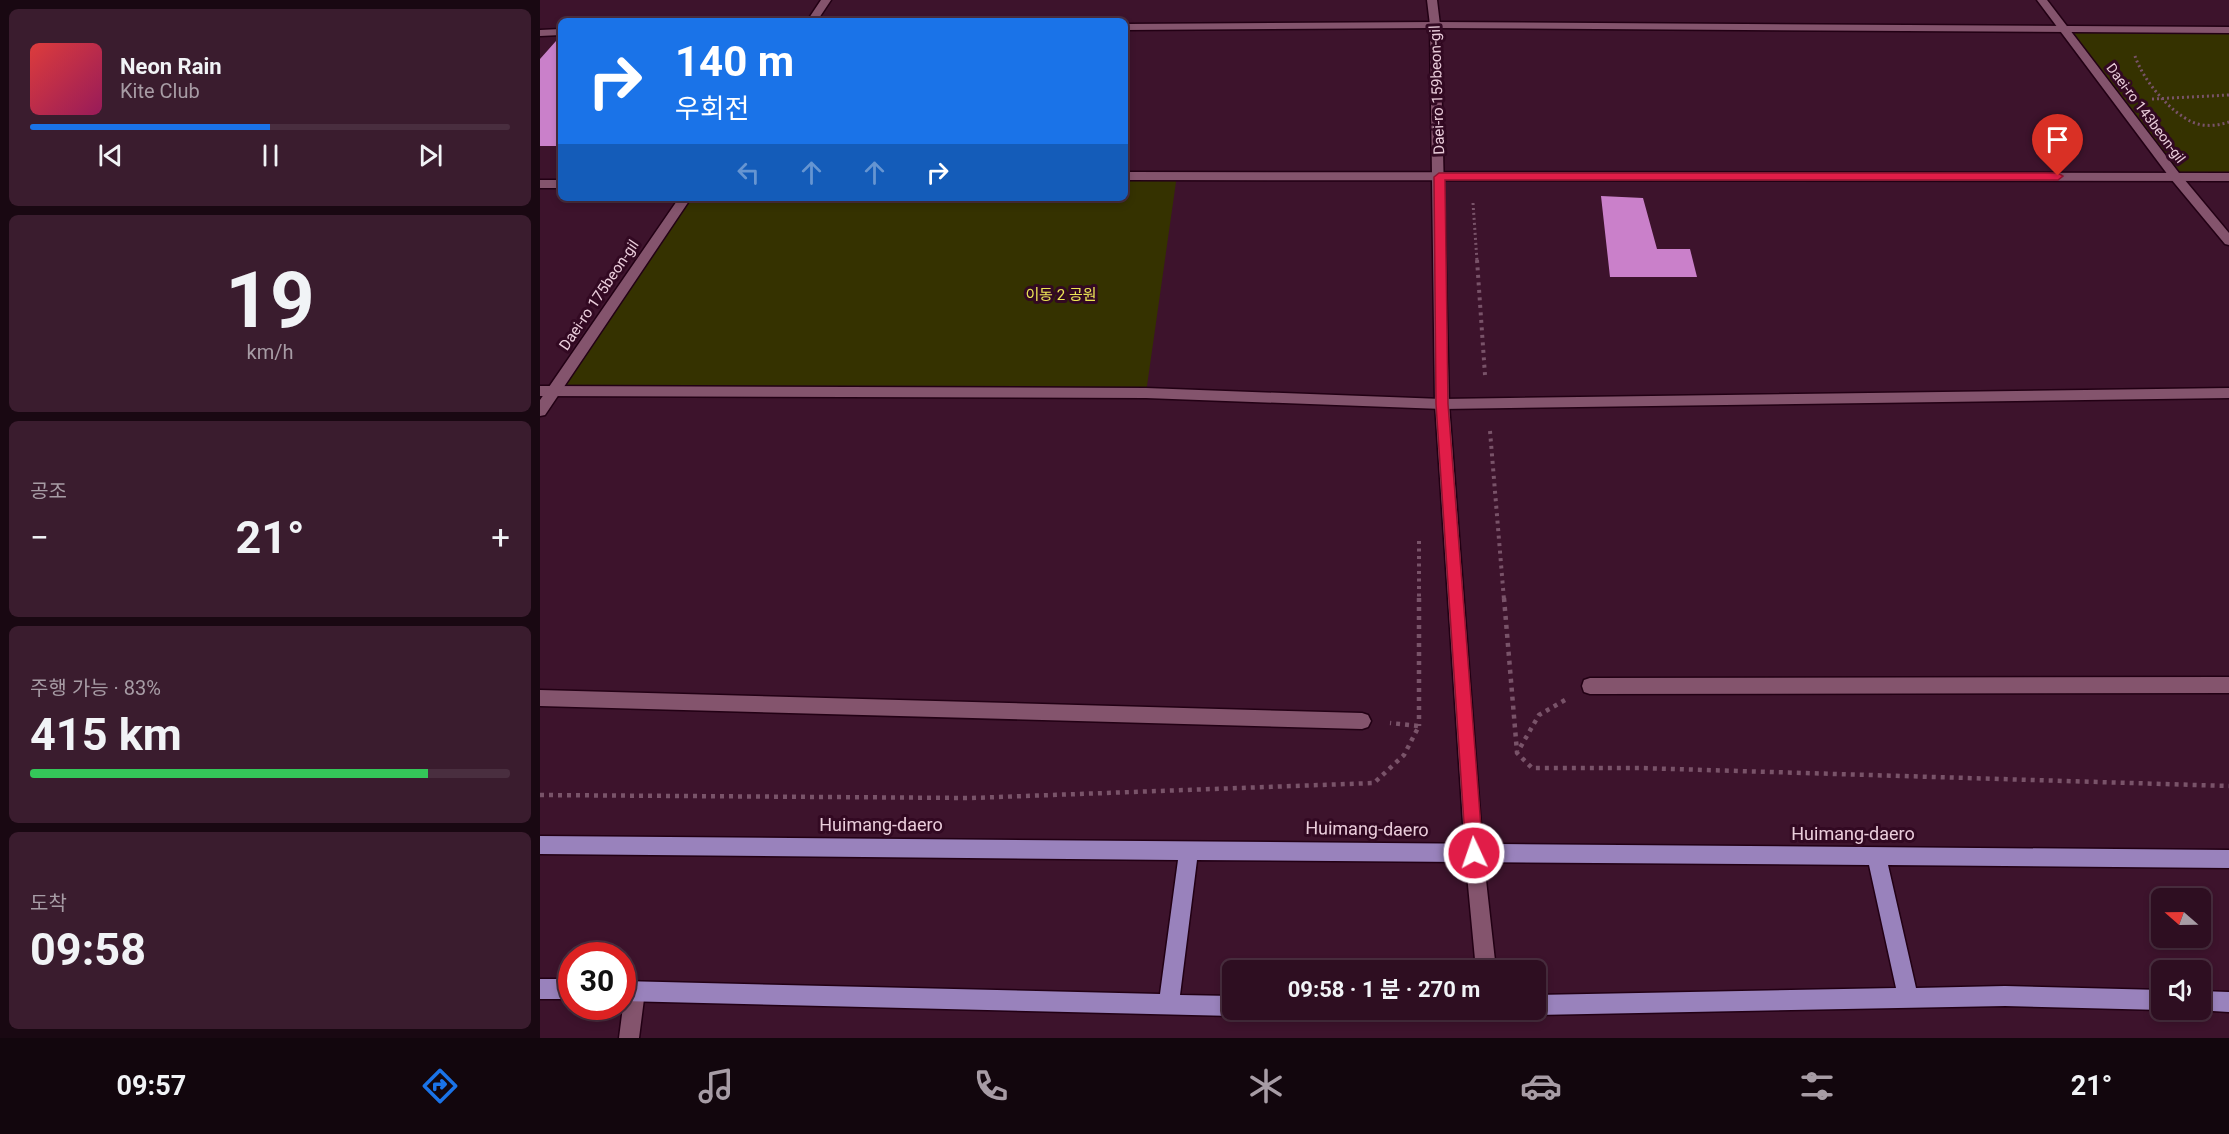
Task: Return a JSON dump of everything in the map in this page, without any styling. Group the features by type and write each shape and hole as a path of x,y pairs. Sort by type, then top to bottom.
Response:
{"main road":[{"name":"Huimang-daero","path":"540,844 2229,858"},
{"path":"1169,1004 1189,850"},
{"path":"1876,856 1908,997"},
{"path":"540,989 558,989"},
{"path":"636,991 1222,1006"},
{"path":"1546,1005 2005,996 2151,1000"},
{"path":"2211,1001 2229,1002"}],"street":[{"path":"814,18 826,0"},
{"name":"Daei-ro 159beon-gil","path":"1432,0 1436,25 1442,404 1474,853 1485,960"},
{"name":"Daei-ro 143beon-gil","path":"2042,0 2175,176 2229,241"},
{"path":"1128,27 1436,25 2229,30"},
{"path":"540,33 558,32"},
{"path":"1128,176 2229,177"},
{"path":"540,184 558,184"},
{"name":"Daei-ro 175beon-gil","path":"540,411 547,391 683,201"},
{"path":"540,399 547,391 1146,393 1442,404 2229,393"},
{"path":"1590,686 2229,685"},
{"path":"540,698 1362,721"},
{"path":"629,1020 629,1038"}],"path":[{"path":"2144,29 2163,53 2134,56 2144,75 2163,99 2192,121 2215,126 2229,122"},
{"path":"2150,99 2229,95"},
{"path":"1590,686 1539,715 1517,753 1532,768 1686,769 2229,786"},
{"path":"540,795 971,798 1374,783 1404,755 1419,726 1362,721"}],"green space":[{"path":"2063,28 2229,30 2229,177 2175,176"},
{"name":"이동 2 공원","path":"1177,175 1146,393 554,391 683,201 1128,201 1128,176"}],"building":[{"path":"558,41 558,146 540,146 540,59"},
{"path":"1601,196 1643,198 1657,249 1690,249 1697,277 1610,277"}],"route":[{"path":"1474,853 1467,729 1442,404 1439,177 2058,176"}]}
